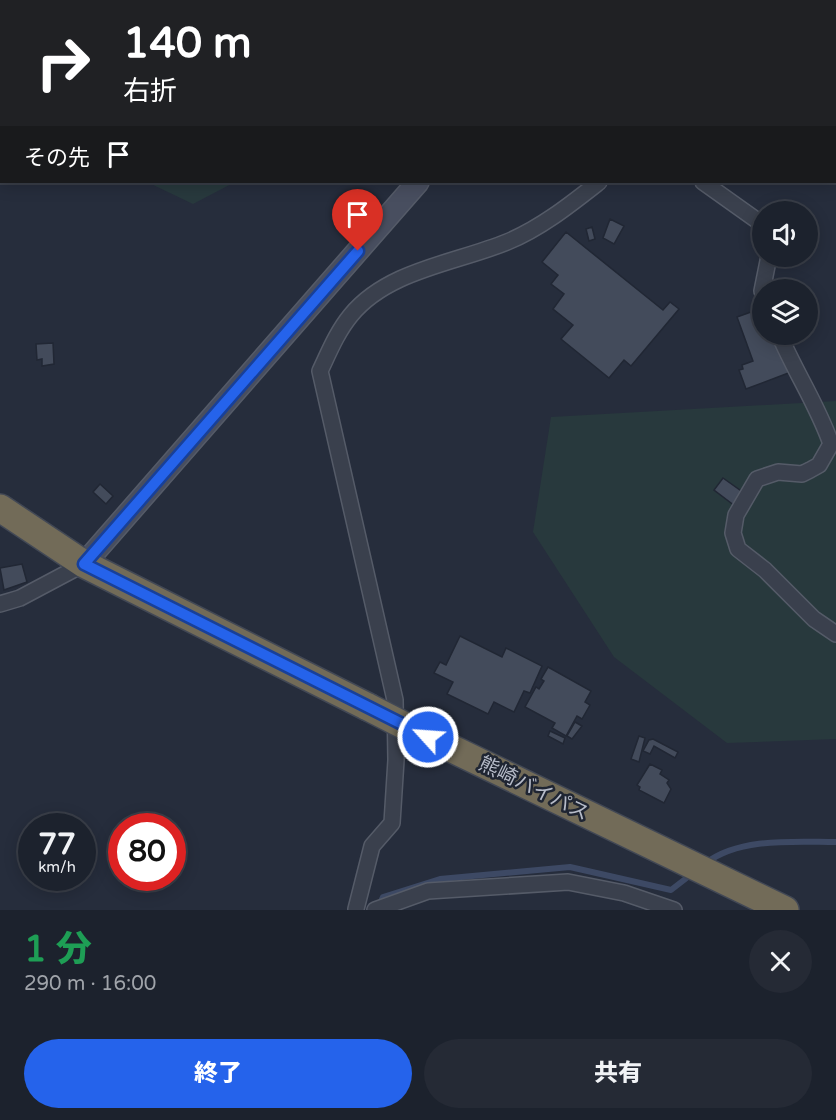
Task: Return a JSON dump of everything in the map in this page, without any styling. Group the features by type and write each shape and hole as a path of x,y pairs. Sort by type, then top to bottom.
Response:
{"highway":[{"name":"熊崎バイパス","path":"0,508 84,564 407,727 785,910"}],"street":[{"path":"0,604 20,598 84,564 417,183"},
{"path":"357,910 372,846 392,823 396,760 395,700 320,371 334,339 352,314 392,282 509,241 561,212 598,183"},
{"path":"704,183 752,217"},
{"path":"784,345 793,368 823,421 831,444 819,465 802,474 778,472 757,478 736,515 733,533 738,549 765,570 814,619 836,634"},
{"path":"379,909 428,891 568,882 624,893 674,910"}],"shaded area":[{"path":"149,183 233,183 193,204"},
{"path":"836,401 836,739 727,743 614,657 533,532 551,417"}],"building":[{"path":"610,219 624,226 614,244 603,238"},
{"path":"592,227 595,239 589,241 586,229"},
{"path":"566,232 663,310 670,302 679,309 631,366 624,360 609,378 561,339 573,325 553,309 564,294 551,284 558,275 542,262"},
{"path":"752,312 752,345 781,345 791,372 746,389 739,370 743,369 742,365 753,361 737,317"},
{"path":"53,343 54,364 42,366 42,359 37,360 36,344"},
{"path":"723,478 744,493 735,506 714,490"},
{"path":"100,484 113,496 106,504 93,492"},
{"path":"22,564 27,582 4,590 0,568"},
{"path":"460,636 502,657 506,648 542,666 530,693 524,691 514,712 494,702 488,714 447,694 453,682 434,673 440,662 446,665"},
{"path":"548,667 591,691 585,702 590,705 582,719 577,716 566,736 552,728 555,723 525,707 536,687 539,689 544,681 541,679"},
{"path":"575,722 582,726 572,739 567,736"},
{"path":"550,731 565,738 563,744 548,736"},
{"path":"639,736 645,738 639,762 631,759"},
{"path":"653,739 678,752 675,758 654,746 650,754 643,751 649,740"},
{"path":"650,764 662,770 660,774 669,780 667,783 671,789 664,803 639,790 640,787 637,785"}],"waterway":[{"path":"706,863 720,855 751,845 836,842"},
{"path":"379,906 383,897 440,879 570,867 671,890 693,873"}],"route":[{"path":"358,251 84,564 428,737"}]}
